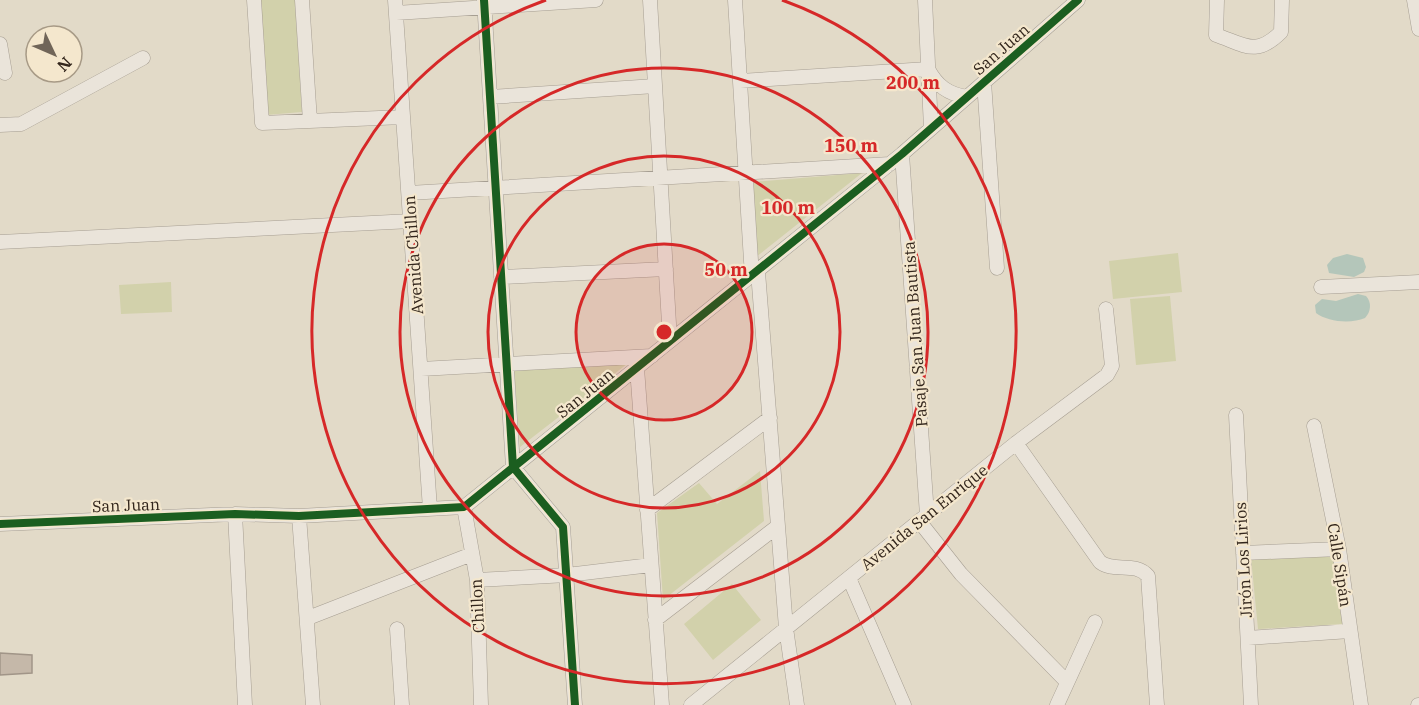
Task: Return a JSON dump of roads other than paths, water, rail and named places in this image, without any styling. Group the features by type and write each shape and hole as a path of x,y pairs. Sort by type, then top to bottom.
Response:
{"street":[{"path":"254,0 262,123 403,117"},
{"path":"302,0 310,121"},
{"path":"396,6 596,0"},
{"path":"650,0 670,341"},
{"path":"735,0 745,173 770,418 786,628 797,705"},
{"path":"925,0 931,128"},
{"name":"San Juan","path":"0,524 235,514 299,516 464,507 890,164 1078,0"},
{"path":"1217,0 1216,35 1255,48 1268,45 1281,32 1282,0"},
{"path":"1414,0 1419,29"},
{"path":"484,4 513,467 561,523 567,574 575,705"},
{"name":"Avenida Chillon","path":"396,6 430,509"},
{"path":"0,44 5,73"},
{"path":"0,124 21,124 143,58"},
{"path":"740,81 928,69"},
{"path":"928,69 943,88 954,95 967,97"},
{"path":"984,82 997,268"},
{"path":"490,97 655,86"},
{"name":"Pasaje San Juan Bautista","path":"902,154 923,518"},
{"path":"409,193 890,164"},
{"path":"0,242 411,221"},
{"path":"501,277 666,269"},
{"path":"1321,287 1419,282"},
{"name":"Avenida San Enrique","path":"691,705 1016,443 1107,375 1112,366 1106,309"},
{"path":"421,369 652,356"},
{"path":"637,368 662,705"},
{"name":"Jirón Los Lirios","path":"1236,415 1251,705"},
{"path":"647,510 770,418"},
{"name":"Calle Sipán","path":"1314,426 1339,549 1361,705"},
{"path":"1016,443 1100,562 1105,565 1136,568 1148,576 1157,705"},
{"name":"Chillon","path":"464,507 477,580 481,705"},
{"path":"235,514 245,705"},
{"path":"299,516 313,705"},
{"path":"923,518 961,574 1067,682"},
{"path":"656,620 778,526"},
{"path":"1243,553 1339,549"},
{"path":"308,618 472,554"},
{"path":"477,580 651,565"},
{"path":"849,578 904,705"},
{"path":"1058,705 1095,622"},
{"path":"397,629 402,705"},
{"path":"1248,638 1350,631"}]}
